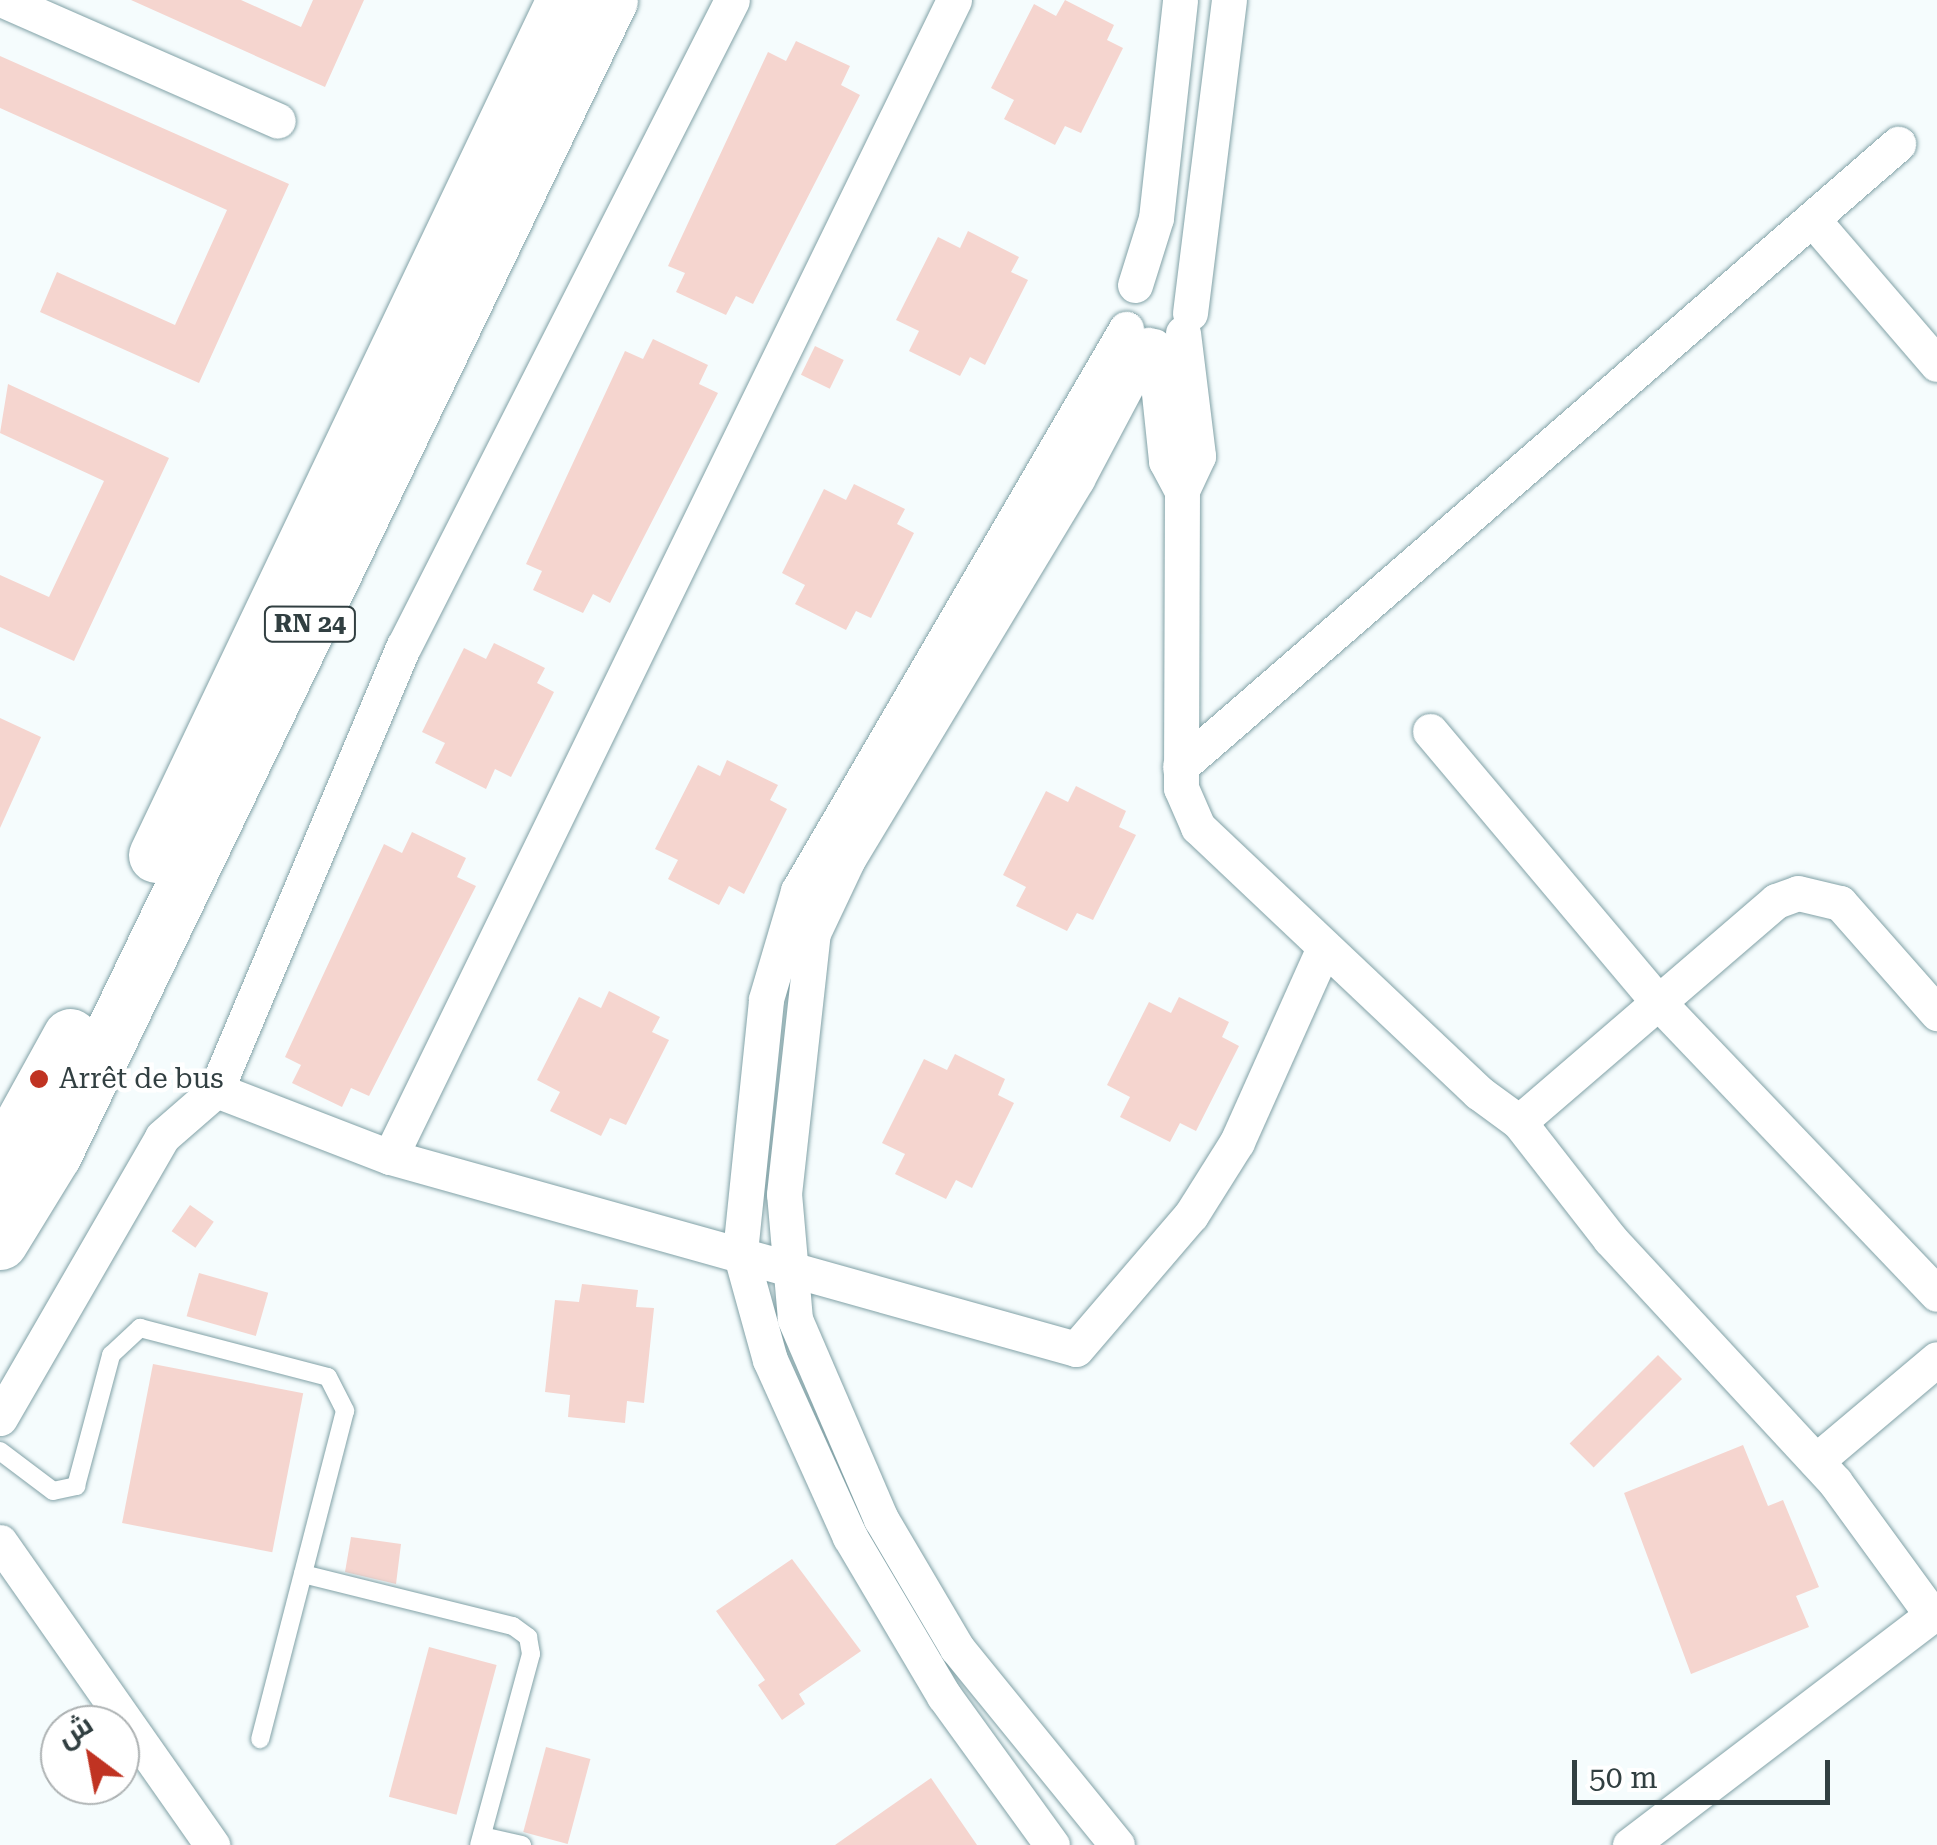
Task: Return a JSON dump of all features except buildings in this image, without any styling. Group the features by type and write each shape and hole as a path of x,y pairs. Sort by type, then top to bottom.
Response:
{"highway":[{"name":"RN 24","path":"6,1138 564,0"},
{"name":"RN 24","path":"0,1242 63,1136 610,0"}],"street":[{"path":"3,0 278,122"},
{"path":"0,1418 162,1137 216,1090 404,646 732,0"},
{"path":"390,1156 954,0"},
{"path":"1160,333 1124,301 1135,286 1156,218 1180,0"},
{"path":"1228,0 1160,333 1166,461 1182,491 1180,767 1198,827 1323,950 1520,1122 1610,1239 1816,1461 1932,1615 1630,1845"},
{"path":"1180,767 1898,144"},
{"path":"1813,220 1937,364"},
{"path":"1117,1845 957,1648 881,1519 795,1318 784,1194 813,933 848,859 1077,480 1184,293 1166,280 1135,286"},
{"path":"1052,1845 944,1696 850,1537 770,1360 740,1252 766,999 791,908 1160,333"},
{"path":"1430,730 1660,1004 1937,1294"},
{"path":"1520,1122 1776,901 1798,893 1840,903 1931,993"},
{"path":"216,1090 390,1156 740,1252 791,1275 1076,1348 1191,1214 1237,1142 1323,950"},
{"path":"1816,1461 1937,1359"},
{"path":"0,1542 212,1845"}],"lane":[{"path":"0,1451 53,1491 76,1486 115,1345 140,1328 316,1369 337,1386 345,1411 260,1739"},
{"path":"303,1574 513,1626 528,1637 530,1654 480,1840 522,1845"}],"place":[{"name":"Arrêt de bus","path":"39,1079"}]}
